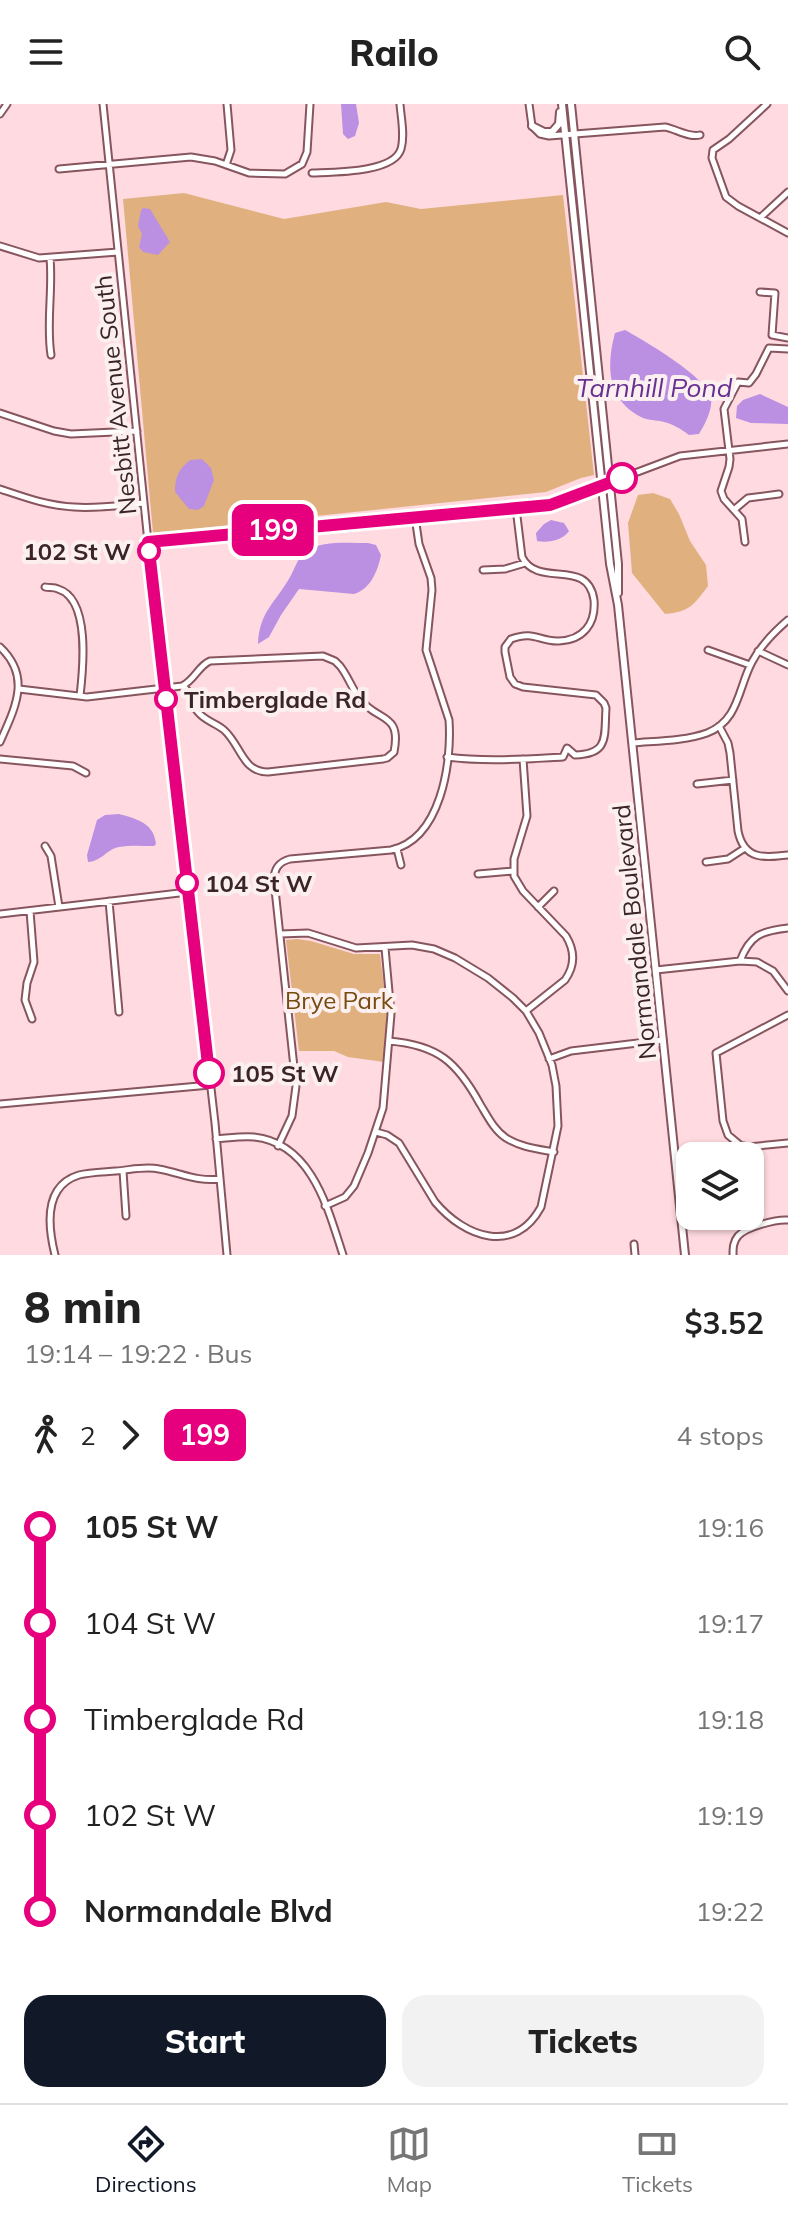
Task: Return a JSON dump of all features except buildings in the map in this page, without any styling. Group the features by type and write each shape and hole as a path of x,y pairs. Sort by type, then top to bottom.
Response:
{"main road":[{"path":"532,126 544,132 555,130 559,124 561,104"},
{"name":"Normandale Boulevard","path":"561,104 601,485 633,743 685,1255"},
{"name":"Normandale Boulevard","path":"571,104 618,564 618,605"}],"street":[{"path":"0,114 7,104"},
{"name":"Nesbitt Avenue South","path":"103,104 227,1255"},
{"path":"226,165 231,150 227,104"},
{"path":"59,169 191,157 249,173 285,174 302,164 307,152 310,104"},
{"path":"312,173 362,170 396,156 402,140 400,104"},
{"path":"529,104 532,126 544,136 665,127 694,137 700,135"},
{"path":"767,104 713,150 712,158 726,197 788,233"},
{"path":"760,218 788,192"},
{"path":"0,246 30,256 50,258 118,252"},
{"path":"50,258 48,329 51,355"},
{"path":"745,542 742,519 721,491 729,467 724,409 738,382 749,383 756,374 769,348 775,293 760,292"},
{"path":"772,335 788,338"},
{"path":"769,348 788,349"},
{"path":"0,413 71,434 137,431"},
{"path":"148,542 550,505 680,456 788,444"},
{"path":"0,489 64,507 144,503"},
{"path":"735,509 748,498 779,494"},
{"path":"447,757 483,761 563,757 567,748 575,755 586,755 601,747 604,737 604,703 596,695 523,687 515,684 510,677 505,647 511,639 523,635 557,641 570,639 584,633 593,620 594,612 591,588 583,579 537,571 525,563 516,508"},
{"path":"278,1146 292,1116 296,1086 274,874 280,864 290,859 397,849 417,838 431,820 444,780 449,720 426,650 432,602 431,578 419,544 415,517"},
{"path":"483,570 505,569 525,563"},
{"path":"45,587 64,592 75,607 85,651 80,696"},
{"path":"633,743 695,736 719,726 737,705 758,651 788,620"},
{"path":"0,647 11,658 19,689 15,708 0,742"},
{"path":"708,650 750,665"},
{"path":"758,651 788,665"},
{"path":"19,689 97,696 182,686 210,661 323,656 340,666 362,702 391,722 394,752 383,759 257,771 247,764 225,730 197,712 190,691 182,686"},
{"path":"719,726 728,743 739,837 745,848 757,856 788,855"},
{"path":"0,759 73,766 86,773"},
{"path":"523,759 527,816 514,859 514,871 518,884 571,943 573,958 565,980 526,1011"},
{"path":"697,784 733,780"},
{"path":"45,846 51,856 59,907"},
{"path":"706,862 728,859 745,848"},
{"path":"397,849 401,865"},
{"path":"478,874 514,871"},
{"path":"538,907 554,891"},
{"path":"0,914 188,892"},
{"path":"109,901 119,1012"},
{"path":"30,911 34,962 25,1000 32,1019"},
{"path":"740,961 747,944 759,934 788,928"},
{"path":"280,934 308,933 356,948 423,946 445,953 501,987 526,1011 539,1033 555,1075 559,1115 544,1197 537,1216 515,1236 492,1238 459,1224 442,1210 399,1143 376,1132"},
{"path":"325,1206 351,1192 376,1132 385,1097 390,1003 385,948"},
{"path":"656,970 757,962 780,977 788,991"},
{"path":"788,1015 716,1053 723,1121 728,1135 740,1145 748,1147 788,1143"},
{"path":"549,1059 582,1049 663,1040"},
{"path":"389,1041 418,1044 438,1054 463,1076 491,1122 505,1137 523,1146 554,1152"},
{"path":"0,1104 210,1085"},
{"path":"216,1139 262,1138 289,1151 306,1165 343,1255"},
{"path":"55,1255 49,1215 53,1198 70,1179 87,1174 152,1168 192,1179 220,1179"},
{"path":"123,1171 126,1216"},
{"path":"733,1255 735,1241 743,1232 773,1221 788,1220"},
{"path":"634,1244 635,1255"}],"green space":[{"path":"184,193 284,219 386,202 421,209 563,195 594,475 546,492 153,533 123,199"},
{"path":"653,493 670,499 690,541 706,565 708,586 690,606 673,613 665,614 632,573 628,523 638,495"},
{"name":"Brye Park","path":"297,939 354,954 380,954 387,1012 384,1062 348,1057 334,1051 299,1051 286,940"}],"water":[{"path":"341,104 356,104 359,123 355,136 348,139 343,134"},
{"path":"143,208 150,209 170,242 158,255 143,252 139,247 142,234 138,226"},
{"name":"Tarnhill Pond","path":"625,330 673,360 706,389 711,397 711,406 699,434 689,435 668,423 643,418 621,401 612,381 610,358 615,333"},
{"path":"760,394 788,407 788,424 751,423 736,418 737,406 743,400"},
{"path":"202,459 211,468 214,480 204,506 198,510 189,509 175,492 177,478 190,460"},
{"path":"551,520 564,523 569,531 554,540 537,541 536,533"},
{"path":"328,544 376,545 381,555 376,573 365,588 354,594 299,589 269,637 258,644 265,615 303,553"},
{"path":"119,814 148,827 156,844 119,847 88,862 87,855 97,820 105,815"}],"bus line":[{"name":"199","path":"209,1073 148,542 550,505 622,478"}],"place":[{"name":"102 St W","path":"149,551"},
{"name":"Timberglade Rd","path":"166,699"},
{"name":"104 St W","path":"187,883"},
{"name":"105 St W","path":"209,1073"}]}
